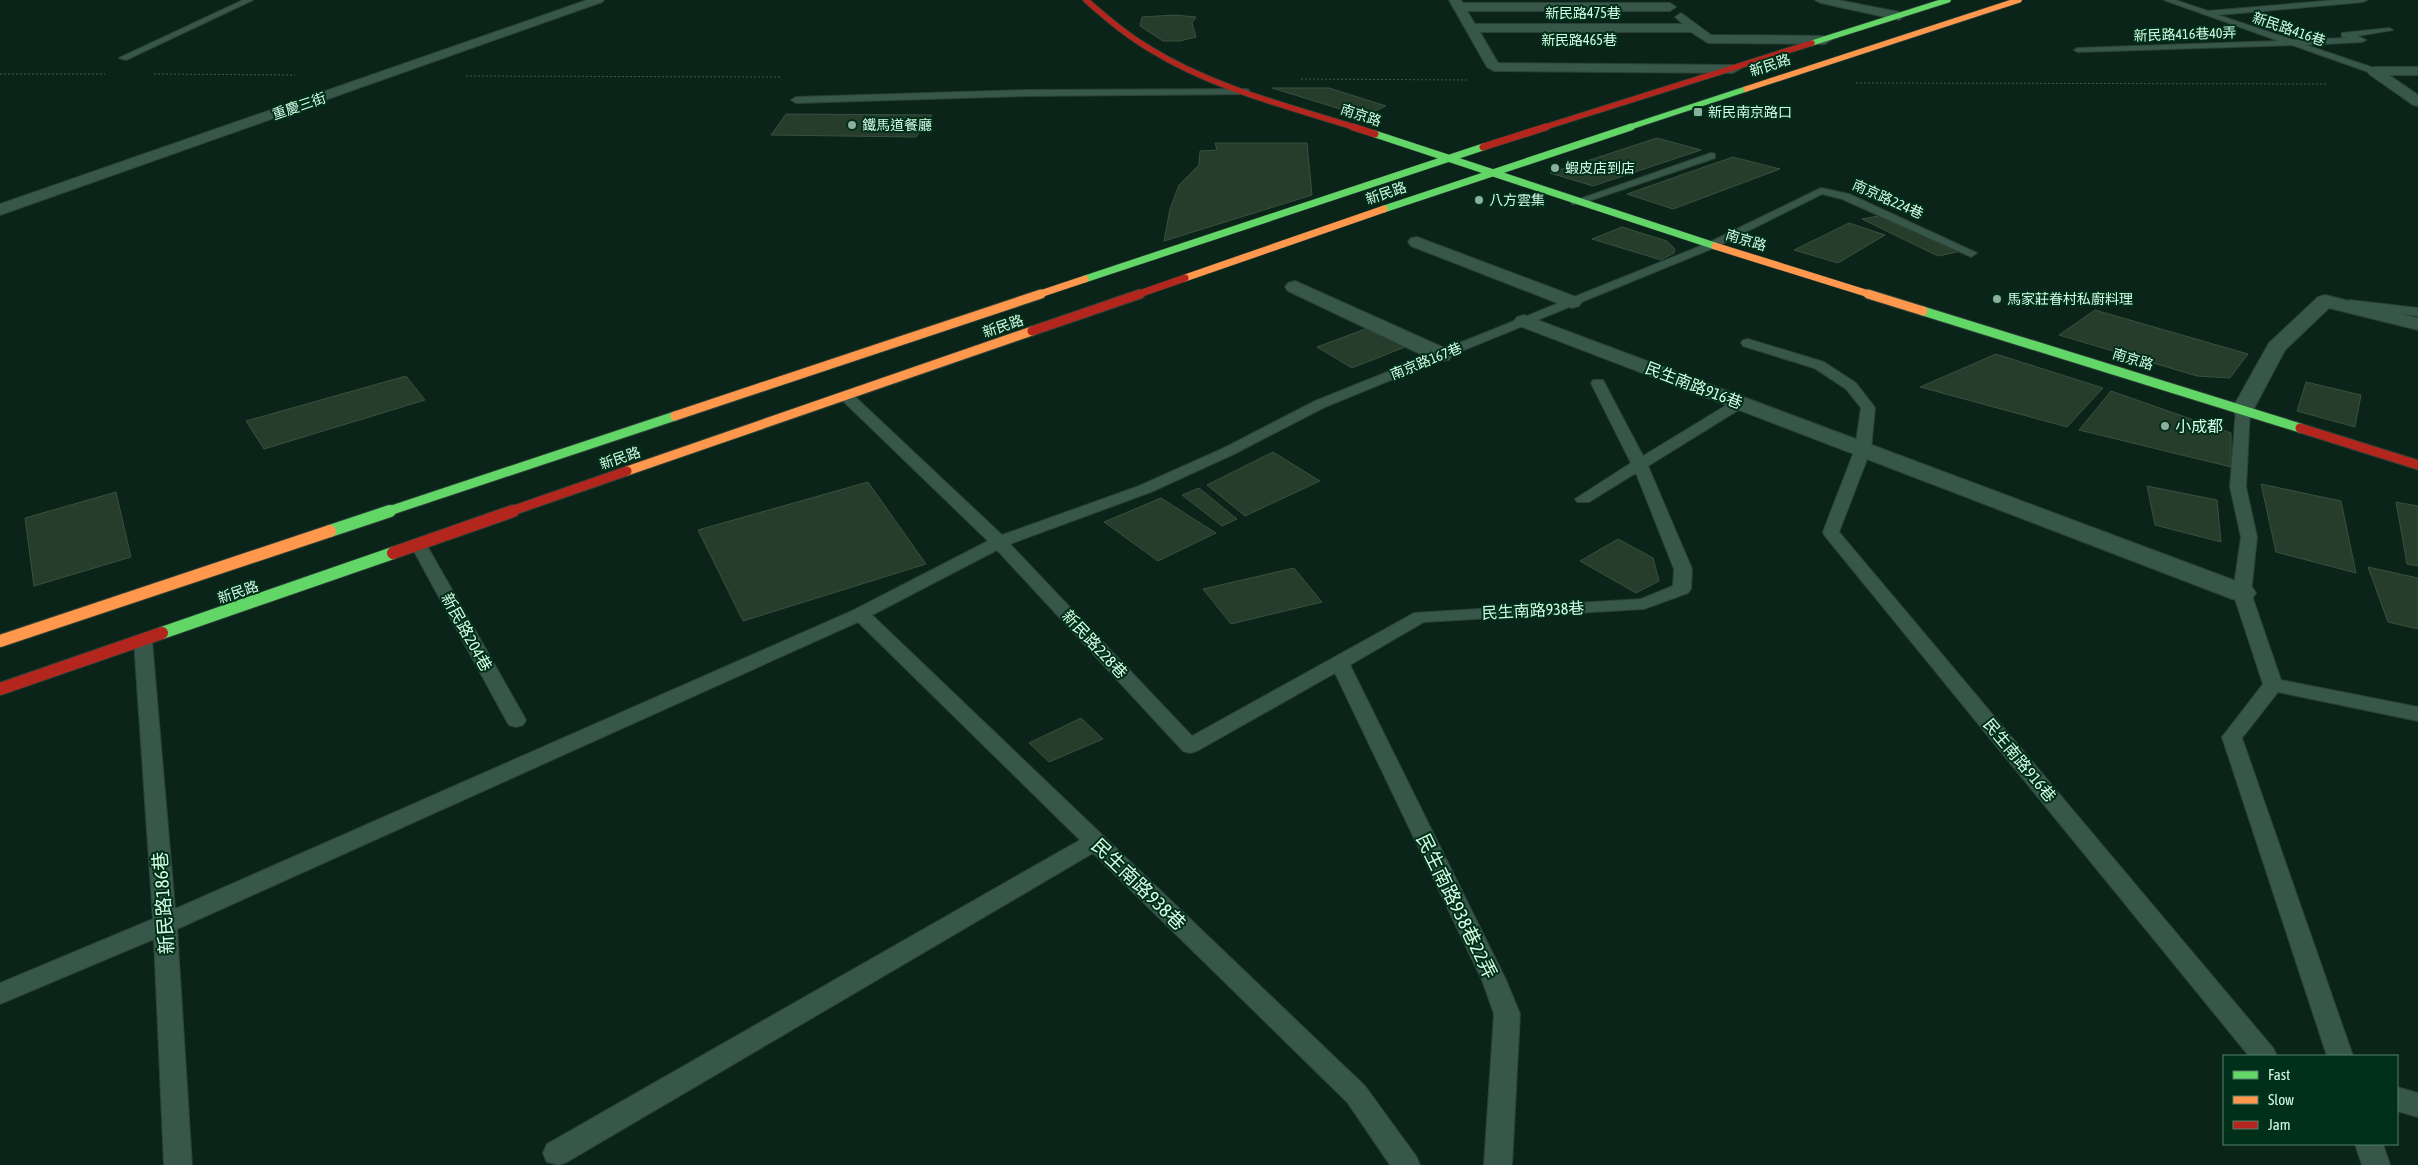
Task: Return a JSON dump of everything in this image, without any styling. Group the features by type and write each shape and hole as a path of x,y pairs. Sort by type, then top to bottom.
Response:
{"street":[{"name":"重慶三街","path":"0,210 598,0"},
{"name":"南京路","path":"1086,0 1105,19 1156,56 1206,79 1576,202 2418,465"},
{"path":"1822,0 1899,16"},
{"name":"新民路","path":"0,641 1446,160 1948,0"},
{"name":"新民路","path":"0,689 143,641 1488,173 2019,0"},
{"name":"新民路475巷","path":"1457,4 1665,4 1708,39 1825,40"},
{"name":"新民路475巷","path":"1457,4 1491,62"},
{"name":"新民路475巷","path":"1472,28 1695,28"},
{"name":"新民路465巷","path":"1491,62 1670,57"},
{"path":"1491,62 1733,69"},
{"path":"2374,71 2418,71"},
{"path":"2374,71 2418,102"},
{"path":"1416,242 1572,302"},
{"path":"1295,287 1441,355"},
{"path":"2243,409 2276,347 2325,302 2418,324"},
{"name":"民生南路916巷","path":"1524,321 2242,593"}],"lane":[{"path":"123,58 249,0"},
{"name":"新民路416巷","path":"2168,0 2374,71"},
{"path":"2205,13 2363,0"},
{"name":"新民路416巷40弄","path":"2078,50 2293,44 2362,40 2345,35 2389,30"},
{"path":"796,100 1028,93 1246,92"},
{"path":"1576,202 1712,156"},
{"name":"南京路224巷","path":"1712,245 1821,191 1846,196 1971,253"},
{"name":"南京路167巷","path":"999,542 1145,489 1229,451 1320,404 1712,245"},
{"path":"2325,302 2418,312"},
{"name":"民生南路916巷","path":"1748,343 1819,365 1851,386 1868,408 1863,449 1832,532 2263,1055"},
{"name":"民生南路938巷","path":"1190,746 1420,617 1644,604 1682,588 1683,569 1640,465 1598,383"},
{"name":"新民路228巷","path":"846,396 999,542 1190,746"},
{"path":"1583,500 1740,402"},
{"path":"2243,409 2238,487 2249,537 2242,593 2273,685"},
{"path":"0,994 165,924 860,614 999,542"},
{"name":"新民路204巷","path":"418,544 516,720"},
{"name":"民生南路938巷","path":"860,614 1356,1094 1406,1165"},
{"name":"新民路186巷","path":"143,641 165,924 178,1165"},
{"name":"民生南路938巷22弄","path":"1339,662 1494,980 1507,1014 1498,1165"},
{"path":"2273,685 2418,714"},
{"path":"2273,685 2232,737 2340,1055"},
{"path":"557,1153 1095,842"},
{"path":"2398,1099 2418,1105"},
{"path":"2369,1145 2376,1165"}],"building":[{"path":"1175,15 1196,17 1192,23 1196,37 1180,41 1163,41 1140,26 1142,17"},
{"path":"1272,88 1329,88 1386,106 1363,116"},
{"name":"鐵馬道餐廳","path":"786,114 932,115 916,137 771,135"},
{"path":"1657,138 1701,150 1593,186 1550,173"},
{"path":"1215,143 1307,143 1312,195 1164,241 1170,209 1179,185 1199,165 1200,151 1217,150"},
{"path":"1733,157 1780,169 1673,209 1627,194"},
{"path":"1890,214 1967,250 1938,256 1862,219"},
{"path":"1849,223 1885,235 1838,263 1794,250"},
{"path":"1622,227 1667,241 1675,249 1674,253 1661,260 1592,239"},
{"path":"2095,310 2248,354 2230,378 2197,376 2059,335"},
{"path":"1368,328 1410,345 1352,368 1317,347"},
{"path":"1996,354 2103,388 2067,427 1920,387"},
{"path":"406,376 425,400 264,449 246,421"},
{"path":"2306,382 2361,395 2355,427 2297,411"},
{"path":"2111,391 2231,433 2231,467 2079,430"},
{"path":"1273,452 1320,481 1245,516 1207,485"},
{"path":"868,482 926,564 743,621 698,530"},
{"path":"2261,484 2341,501 2356,573 2276,552"},
{"path":"2147,486 2217,500 2221,542 2155,525"},
{"path":"1199,488 1237,519 1222,526 1182,495"},
{"path":"116,492 131,557 34,586 25,518"},
{"path":"1161,498 1216,533 1158,561 1104,522"},
{"path":"2396,502 2418,506 2418,566 2407,564"},
{"path":"1618,539 1653,558 1659,581 1636,593 1580,561"},
{"path":"2368,567 2418,578 2418,629 2388,622"},
{"path":"1294,568 1322,602 1231,624 1203,589"},
{"path":"1081,718 1103,739 1049,762 1029,743"}],"traffic: fast":[{"path":"1812,43 1948,0"},
{"path":"1384,209 1746,89"},
{"path":"1375,134 1715,246"},
{"path":"1085,279 1483,147"},
{"path":"1923,311 2300,428"},
{"path":"330,531 675,416"},
{"path":"162,633 393,553"}],"traffic: slow":[{"path":"1746,89 2019,0"},
{"path":"1185,278 1384,209"},
{"path":"1715,246 1923,311"},
{"path":"675,416 1085,279"},
{"path":"627,471 1032,331"},
{"path":"0,641 330,531"}],"traffic: jam":[{"path":"1086,0 1116,27 1149,49 1185,68 1259,98 1375,134"},
{"path":"1483,147 1812,43"},
{"path":"1032,331 1185,278"},
{"path":"2300,428 2418,465"},
{"path":"393,553 627,471"},
{"path":"0,689 162,633"}],"place":[{"name":"新民南京路口","path":"1698,112"},
{"name":"鐵馬道餐廳","path":"852,125"},
{"name":"蝦皮店到店","path":"1555,168"},
{"name":"八方雲集","path":"1479,200"},
{"name":"馬家莊眷村私廚料理","path":"1997,299"},
{"name":"小成都","path":"2165,426"}]}
